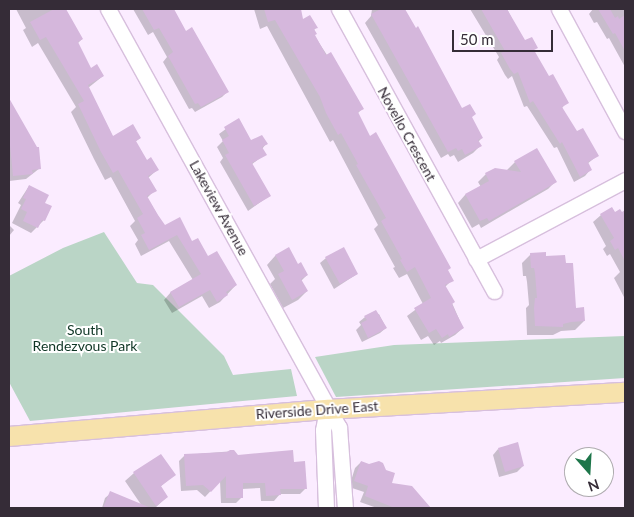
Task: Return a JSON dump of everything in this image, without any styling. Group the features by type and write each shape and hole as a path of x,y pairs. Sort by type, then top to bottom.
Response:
{"main road":[{"name":"Riverside Drive East","path":"9,436 327,409 625,392"}],"street":[{"name":"Lakeview Avenue","path":"108,9 305,362 327,409 339,428 345,508"},
{"name":"Novello Crescent","path":"339,9 494,291"},
{"path":"559,9 625,131"},
{"path":"476,259 625,180"},
{"path":"326,508 323,430 327,409"}],"green space":[{"name":"South Rendezvous Park","path":"104,232 137,283 153,285 224,356 233,375 291,369 297,396 30,421 9,382 9,276 63,248"},
{"path":"625,336 625,378 336,397 315,357 394,345"}],"building":[{"path":"54,9 66,9 83,39 78,42 91,68 97,64 104,76 88,85 113,136 133,124 141,138 136,141 147,160 151,157 159,170 148,176 157,191 147,196 158,215 165,225 180,217 192,241 198,238 208,256 217,251 237,285 226,292 228,295 217,302 210,290 179,307 170,292 201,274 177,235 149,250 141,235 145,233 137,218 143,214 118,170 113,173 101,152 78,104 84,101 46,37 40,40 30,22"},
{"path":"142,9 174,9 186,31 192,27 229,92 201,107 198,103 195,104 168,56 173,52 159,28 154,30"},
{"path":"264,9 301,9 303,19 310,15 318,28 314,29 317,34 315,35 326,55 331,52 364,109 358,112 370,136 376,132 451,268 448,270 454,281 445,285 455,302 452,304 464,328 449,337 448,334 442,338 436,329 429,333 414,308 431,298 415,267 407,272 400,260 402,259 381,221 386,218 356,165 358,164 341,133 338,135 320,97 275,20 268,22"},
{"path":"381,9 405,9 416,28 418,26 462,108 470,104 476,114 472,117 483,138 478,140 482,146 465,155 462,149 458,151 456,148 448,152 371,14"},
{"path":"481,9 507,9 525,40 532,37 538,48 534,50 549,76 553,74 569,103 562,107 577,131 583,128 599,156 588,162 592,170 580,177 562,142 560,144 533,101 530,103 518,72 514,74 510,69 501,53 505,51"},
{"path":"598,9 610,9 615,18 618,16 619,19 625,15 625,51 615,33 613,34"},
{"path":"9,98 37,147 39,147 41,169 32,170 33,174 13,176 9,135"},
{"path":"239,118 251,140 262,135 268,144 262,147 267,155 252,163 271,196 254,206 225,155 229,153 222,140 229,136 224,127"},
{"path":"537,148 557,182 489,221 487,218 480,221 465,194 489,181 485,173 495,168 521,172 514,161"},
{"path":"29,185 49,195 45,203 52,206 45,221 42,220 38,228 23,221 27,212 21,209 26,199 23,198"},
{"path":"612,207 615,212 620,209 622,212 625,210 625,261 618,248 615,250 610,241 614,238 600,214"},
{"path":"289,247 298,264 301,262 308,275 301,279 308,291 292,300 278,274 284,271 275,255"},
{"path":"344,247 358,274 340,284 325,257"},
{"path":"546,252 546,256 565,255 566,263 573,263 576,308 584,307 585,321 563,324 563,327 535,326 534,308 535,298 537,298 535,273 534,268 531,268 530,253"},
{"path":"376,310 387,328 368,338 361,323 367,320 364,316"},
{"path":"518,442 524,466 505,472 498,448"},
{"path":"234,450 238,455 293,450 294,462 305,461 307,489 280,489 281,495 266,496 265,483 243,483 243,498 226,498 226,476 211,492 203,485 186,486 184,454 227,452"},
{"path":"161,454 176,475 161,486 168,497 156,506 133,472"},
{"path":"361,461 369,464 379,461 383,463 386,470 395,473 392,483 412,486 431,508 395,508 365,496 368,486 354,481"},
{"path":"110,491 151,508 103,508"}]}
